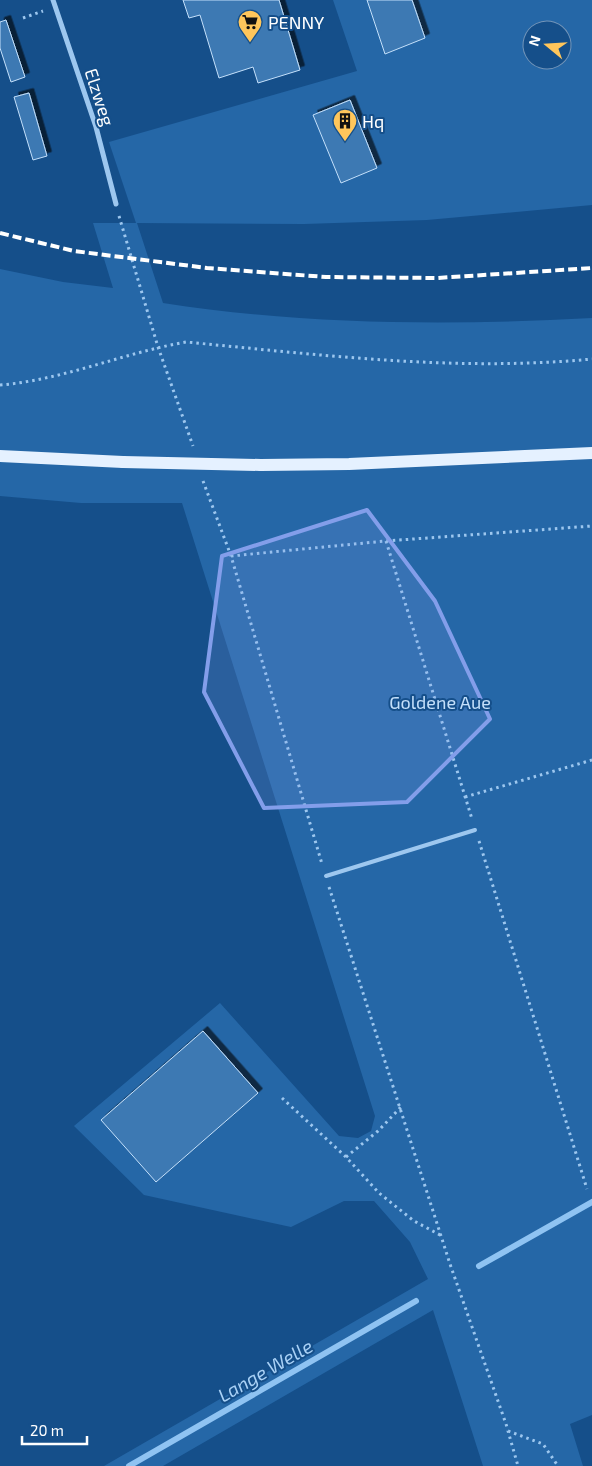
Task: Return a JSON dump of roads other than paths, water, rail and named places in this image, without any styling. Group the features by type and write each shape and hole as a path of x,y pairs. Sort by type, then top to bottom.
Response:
{"main road":[{"path":"0,456 123,462 261,465 349,464 592,453"}],"street":[{"name":"Elzweg","path":"53,0 96,127 116,204"}],"lane":[{"path":"326,876 475,830"}],"waterway":[{"path":"479,1266 592,1202"},
{"name":"Lange Welle","path":"129,1466 416,1301"}],"railway":[{"path":"0,233 74,251 207,268 326,277 437,278 592,268"}],"place":[{"name":"PENNY","path":"250,43"},
{"name":"Hq","path":"345,142"}],"park label":[{"name":"Goldene Aue","path":"440,702"}]}
